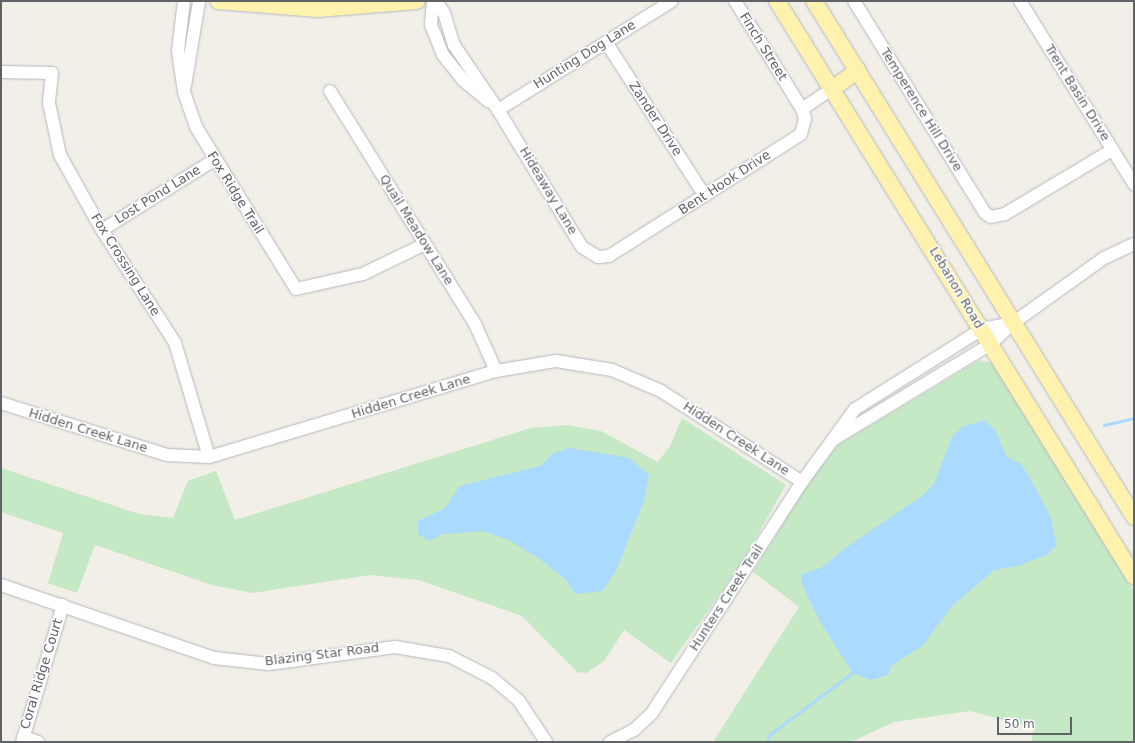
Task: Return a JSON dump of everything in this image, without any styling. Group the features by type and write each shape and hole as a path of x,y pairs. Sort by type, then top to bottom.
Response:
{"main road":[{"path":"218,1 318,9 417,1"},
{"name":"Lebanon Road","path":"777,1 1134,576"},
{"path":"814,1 1134,517"},
{"path":"832,89 858,70"}],"street":[{"name":"Fox Ridge Trail","path":"184,1 178,51 184,92 196,128 214,160 296,289 363,274 425,244"},
{"path":"184,92 193,55 199,1"},
{"name":"Hideaway Lane","path":"434,1 431,25 443,55 463,80 498,110 582,247 598,257 609,256"},
{"name":"Hunting Dog Lane","path":"498,110 672,1"},
{"name":"Finch Street","path":"735,1 802,109"},
{"name":"Temperence Hill Drive","path":"854,1 981,207 991,217 1005,214 1112,150"},
{"name":"Trent Basin Drive","path":"1020,1 1134,184"},
{"name":"Zander Drive","path":"606,42 705,196"},
{"name":"Fox Crossing Lane","path":"1,72 52,73 49,103 60,155 102,230 175,343 209,457"},
{"path":"802,109 832,89"},
{"name":"Quail Meadow Lane","path":"330,92 474,324 496,371"},
{"name":"Bent Hook Drive","path":"609,256 801,134 805,119 802,109"},
{"name":"Lost Pond Lane","path":"102,230 214,160"},
{"name":"Hunters Creek Trail","path":"830,441 991,344 1013,323 1104,258 1134,244"},
{"name":"Hunters Creek Trail","path":"610,742 634,730 652,713 802,482 830,441 855,409 982,329 1013,323"},
{"name":"Hidden Creek Lane","path":"1,403 167,455 209,457 496,371 556,361 612,370 661,391 802,482"},
{"name":"Blazing Star Road","path":"1,585 214,658 269,664 395,647 449,656 492,678 513,696 535,721 546,742"},
{"name":"Coral Ridge Court","path":"22,739 63,605"},
{"path":"22,739 38,742"}],"green space":[{"path":"980,360 993,364 1134,591 1134,741 1031,742 1034,728 970,711 894,722 851,742 713,742 799,607 753,572 809,482 838,445"},
{"path":"682,418 786,485 741,564 671,663 624,630 604,661 586,673 577,672 522,616 419,580 370,575 253,593 212,585 95,545 77,593 48,583 63,533 1,512 1,468 139,514 173,518 188,481 216,471 235,520 531,428 566,425 601,431 658,462 670,446"}],"water":[{"path":"984,420 995,430 1007,457 1021,464 1030,478 1051,518 1056,545 1048,554 1018,566 994,570 952,606 923,645 891,666 888,675 870,680 853,673 819,620 801,582 802,574 821,568 844,549 922,496 934,484 952,437 962,427"},
{"path":"569,448 629,458 649,475 644,501 617,569 602,591 575,594 565,579 538,558 509,540 483,531 443,534 429,541 418,534 418,521 445,508 460,486 540,466 552,454"}],"waterway":[{"path":"1104,425 1134,418"},
{"path":"767,742 769,735 856,670"}]}
